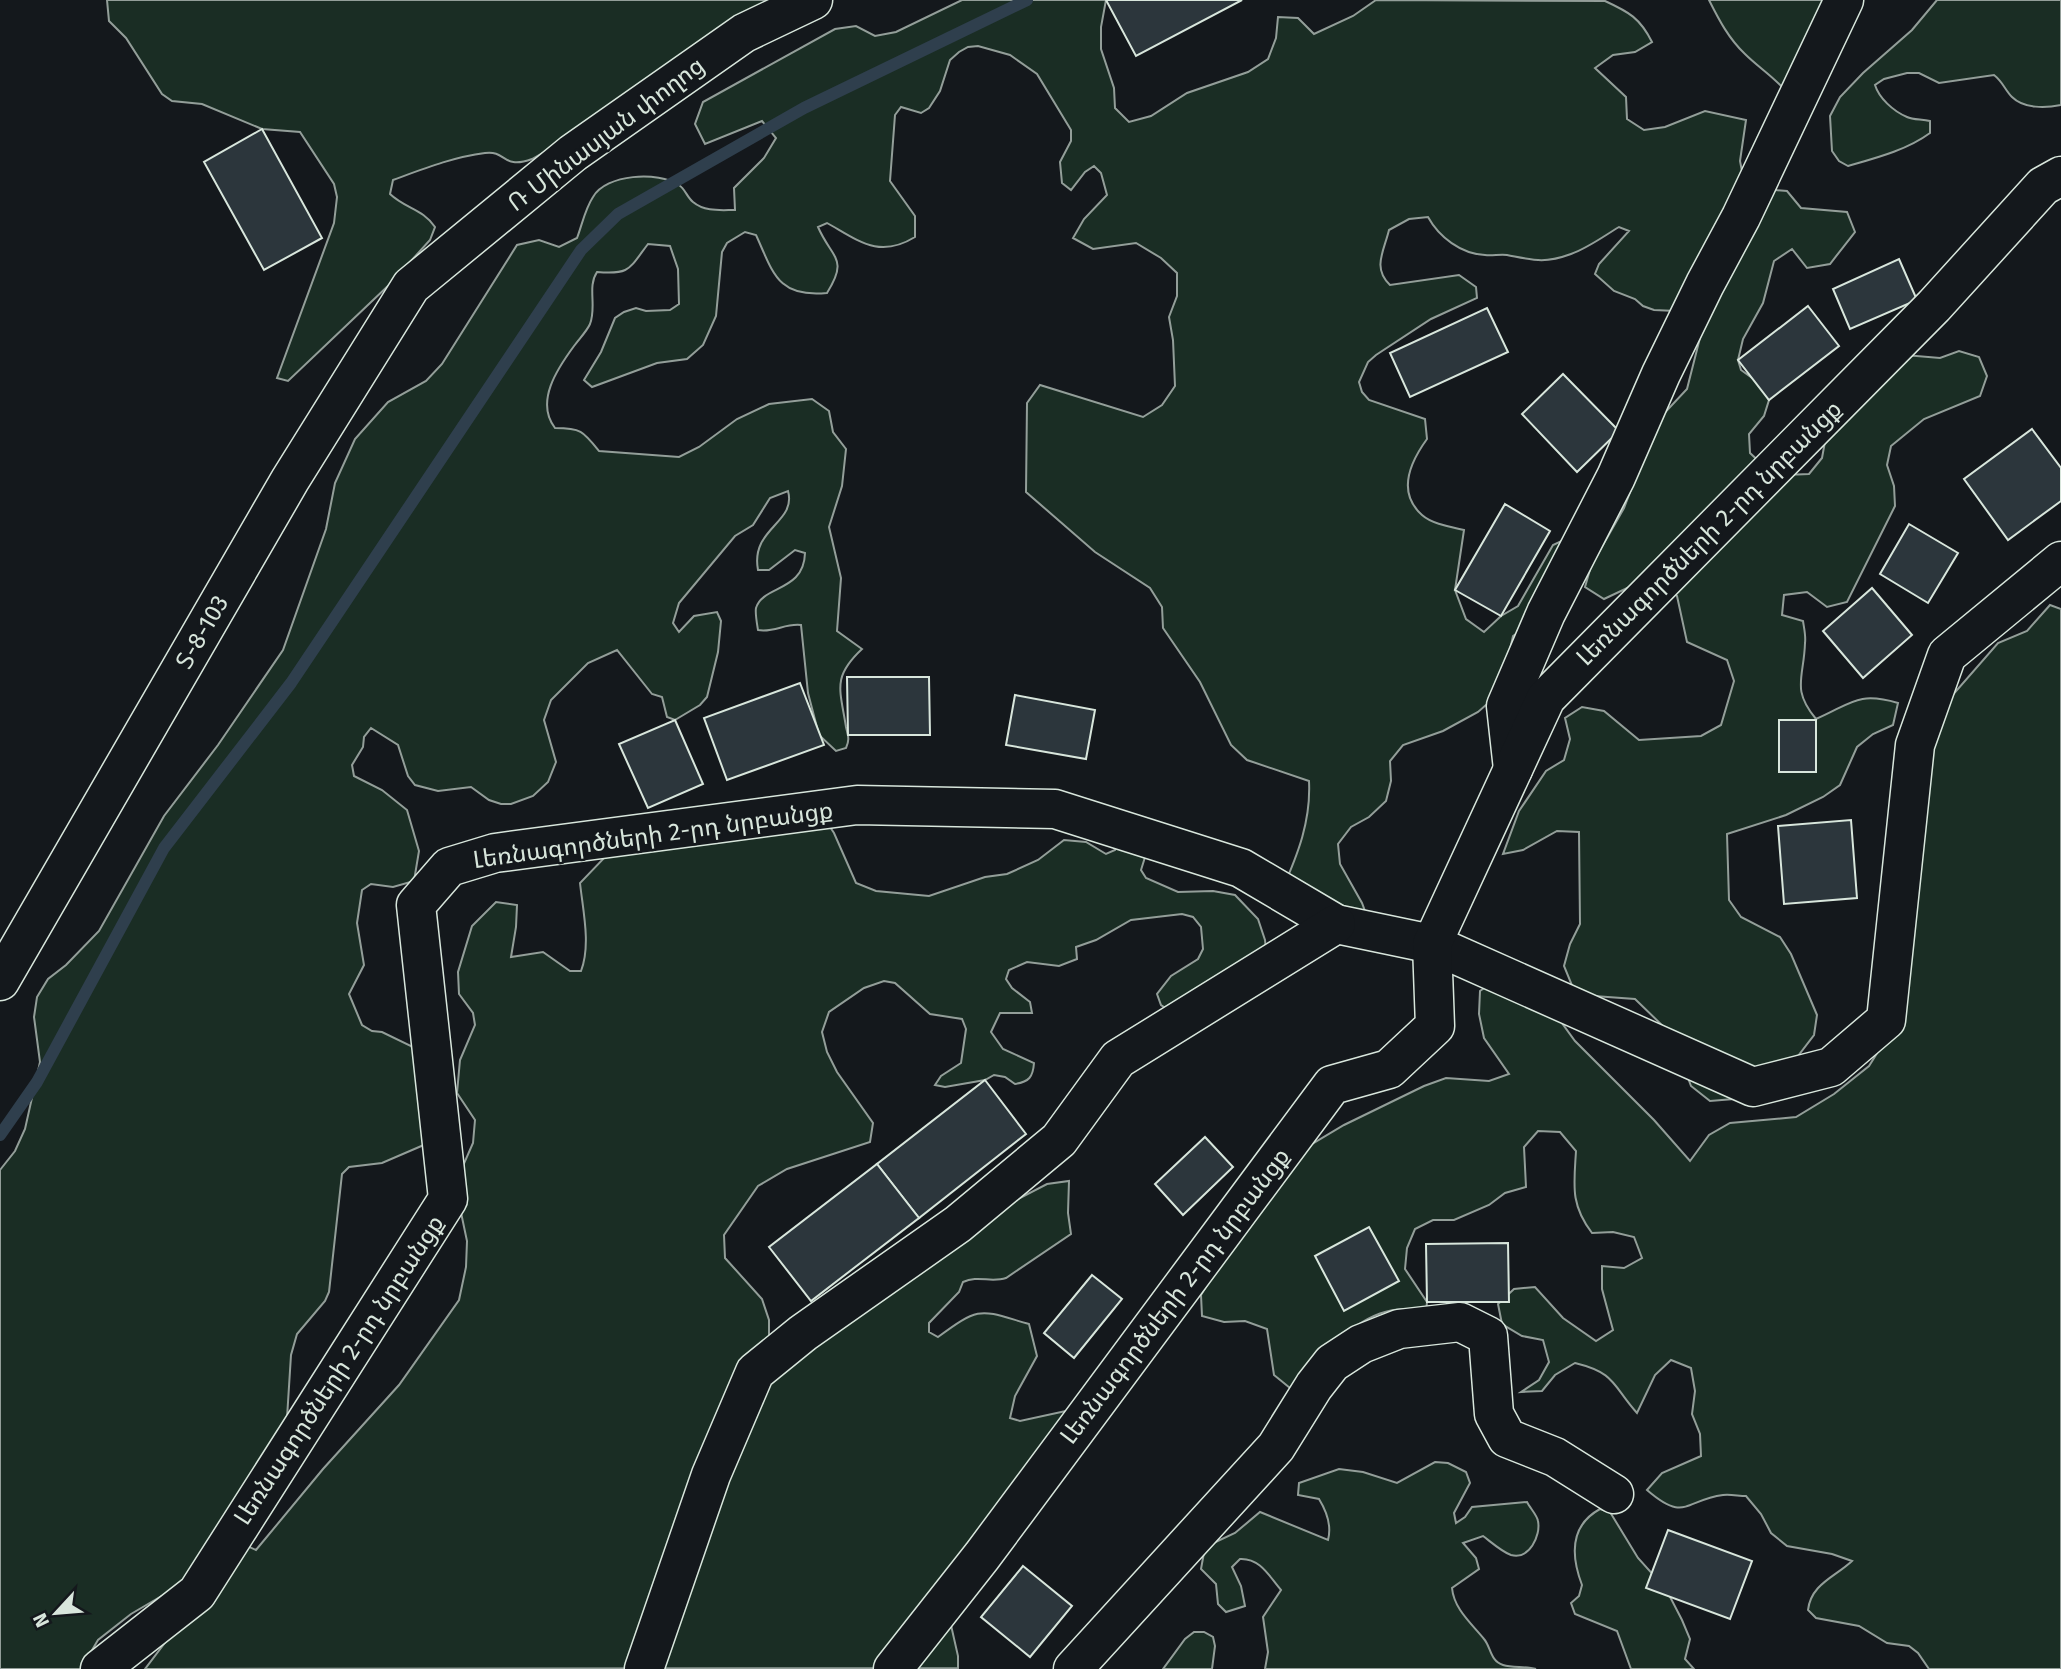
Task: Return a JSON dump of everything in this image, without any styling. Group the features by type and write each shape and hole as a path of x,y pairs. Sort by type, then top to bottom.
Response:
{"street":[{"name":"Ռ Մինասյան փողոց","path":"411,286 573,153 744,33 813,0"},
{"path":"1513,769 1506,705 1546,613 1616,477 1661,374 1741,217 1844,0"},
{"name":"Լեռնագործների 2-րդ նրբանցք","path":"893,1669 982,1556 1332,1084 1389,1069 1435,1026 1432,944 1546,698 1934,306 2043,186 2061,176"},
{"name":"Տ-8-103","path":"0,981 290,480 411,286"},
{"name":"Լեռնագործների 2-րդ նրբանցք","path":"100,1669 197,1593 448,1199 416,905 449,867 495,853 857,805 1055,809 1241,868 1336,924 1432,944 1753,1087 1831,1067 1886,1020 1915,745 1947,655 2061,561"},
{"path":"644,1669 711,1475 755,1372 803,1333 958,1224 1059,1140 1118,1059 1336,924"},
{"path":"1073,1669 1276,1447 1332,1363 1361,1344 1399,1329 1460,1322 1488,1336 1494,1414 1507,1438 1555,1457 1614,1494"}],"green space":[{"path":"107,0 813,0 532,159 515,162 497,154 485,153 450,160 393,180 390,194 425,216 435,227 430,240 390,284 288,381 277,378 334,223 337,197 334,184 300,132 262,129 202,104 172,101 162,94 126,38 109,21"},
{"path":"962,0 1106,0 1101,27 1101,49 1114,88 1115,108 1129,122 1151,116 1187,93 1248,72 1268,59 1276,38 1278,17 1298,18 1314,34 1353,16 1376,0 1605,1 1633,17 1652,42 1635,52 1613,55 1595,68 1626,97 1627,119 1644,130 1665,127 1705,111 1746,120 1740,161 1744,182 1764,189 1787,191 1801,208 1847,212 1855,232 1830,264 1807,268 1792,249 1774,261 1763,303 1743,339 1738,360 1741,370 1759,383 1769,400 1764,416 1749,434 1750,453 1776,472 1809,474 1822,458 1826,436 1893,354 1940,358 1959,351 1979,357 1987,376 1980,396 1924,419 1891,446 1887,465 1894,486 1895,506 1847,602 1827,607 1807,592 1784,595 1782,615 1803,621 1805,640 1801,691 1808,709 1816,719 1863,699 1873,698 1898,703 1893,725 1873,734 1857,747 1840,785 1823,797 1786,815 1727,834 1729,900 1741,917 1780,937 1791,954 1817,1015 1814,1035 1788,1069 1734,1099 1710,1101 1691,1086 1676,1046 1666,1029 1635,999 1594,996 1573,988 1564,966 1570,944 1580,924 1579,832 1557,831 1523,850 1503,854 1519,811 1546,771 1564,760 1570,739 1565,718 1582,707 1604,711 1639,740 1701,736 1721,725 1734,681 1727,660 1687,642 1677,596 1662,580 1642,581 1604,599 1585,587 1591,566 1624,508 1657,421 1687,389 1703,326 1676,311 1654,310 1643,306 1635,299 1614,291 1595,274 1599,264 1629,231 1619,227 1577,251 1562,257 1539,260 1476,254 1459,248 1438,231 1428,217 1409,219 1389,230 1380,266 1390,285 1459,275 1476,287 1477,298 1431,319 1376,355 1368,362 1359,382 1362,392 1369,400 1425,419 1427,439 1416,457 1409,477 1410,497 1414,506 1426,518 1464,530 1455,590 1466,619 1484,632 1501,616 1518,606 1553,545 1572,536 1530,624 1513,636 1504,677 1494,698 1478,712 1443,731 1403,745 1390,761 1391,781 1386,801 1369,817 1351,827 1338,844 1340,864 1362,903 1369,922 1282,890 1302,837 1308,810 1309,781 1247,760 1231,745 1200,682 1163,628 1162,607 1150,588 1095,552 1026,492 1027,403 1040,385 1143,417 1162,405 1175,386 1169,317 1177,296 1177,273 1161,258 1136,243 1093,249 1073,238 1084,219 1107,195 1101,173 1094,166 1085,172 1071,190 1062,183 1060,162 1071,141 1071,130 1037,74 1010,55 978,46 968,47 950,60 940,91 929,108 921,113 901,107 895,115 890,181 915,216 915,237 891,247 880,247 859,241 827,223 818,227 838,265 834,281 827,293 810,293 787,287 779,280 756,235 745,232 727,243 722,252 716,316 703,345 687,359 657,363 592,387 584,380 601,352 615,318 636,308 646,311 670,310 679,304 678,269 670,246 648,244 637,259 623,271 597,272 593,284 590,324 555,375 548,397 549,418 555,428 581,432 599,451 679,457 699,447 737,419 769,404 812,399 829,411 833,432 846,449 842,486 829,527 841,578 837,631 862,649 846,668 840,684 848,738 846,748 836,751 819,735 808,693 801,625 758,630 756,608 760,601 791,581 803,566 805,553 795,550 769,570 758,570 757,556 761,544 786,511 788,491 770,498 753,525 735,536 679,603 673,623 679,632 694,616 717,612 721,621 718,652 707,697 700,705 675,720 667,717 662,697 652,694 617,650 588,663 551,700 544,720 556,762 548,782 533,796 511,804 489,800 471,787 438,791 415,785 408,776 398,745 371,728 364,737 363,747 352,765 354,776 382,790 407,810 419,851 414,881 393,887 371,884 362,890 357,923 364,965 349,994 362,1025 411,1046 432,1069 433,1141 382,1163 349,1167 342,1174 329,1292 325,1301 297,1334 291,1355 287,1418 247,1546 256,1550 323,1469 399,1385 459,1300 466,1267 467,1241 455,1184 473,1143 475,1120 457,1093 460,1060 475,1025 473,1013 459,994 458,972 472,926 496,902 517,905 511,957 543,952 570,971 581,971 586,939 580,883 604,858 625,850 828,824 856,883 876,891 929,896 985,877 1007,874 1038,860 1064,840 1086,842 1106,854 1115,850 1123,829 1150,841 1141,870 1146,878 1178,892 1213,891 1235,895 1258,919 1266,950 1170,1011 1161,1005 1157,994 1171,976 1198,959 1203,949 1201,927 1193,917 1182,914 1131,920 1096,940 1076,947 1077,959 1059,966 1027,962 1009,970 1006,979 1012,988 1030,1002 1032,1013 1000,1013 991,1032 1003,1049 1034,1063 1029,1078 1015,1084 1005,1077 994,1075 985,1080 945,1087 935,1085 941,1076 961,1063 966,1029 962,1019 930,1014 895,983 884,981 864,988 829,1012 822,1032 827,1052 837,1072 873,1123 870,1142 787,1169 758,1186 724,1235 725,1258 762,1299 769,1320 769,1343 984,1217 1047,1184 1069,1181 1068,1213 1071,1234 1006,1278 963,1282 959,1292 929,1323 929,1332 938,1337 963,1319 981,1313 1029,1324 1037,1356 1015,1396 1010,1418 1020,1421 1075,1409 948,1612 958,1656 958,1668 145,1669 176,1628 184,1583 131,1614 98,1640 81,1669 0,1669 0,1170 15,1151 25,1129 40,1062 34,1017 37,997 48,979 66,965 99,931 164,816 218,745 283,650 326,529 335,483 355,439 388,402 426,381 442,364 517,245 539,240 559,247 577,238 590,202 600,189 609,183 633,177 659,178 679,185 693,202 703,207 735,210 734,188 764,158 776,138 762,121 705,144 695,124 703,102 835,29 856,26 875,36 896,32"},
{"path":"1709,0 1834,0 1782,87 1734,42"},
{"path":"1937,0 2061,0 2061,105 2042,107 2023,104 2012,97 1994,75 1939,83 1919,73 1907,73 1884,79 1875,85 1887,104 1897,111 1909,118 1930,121 1930,133 1901,149 1869,160 1848,166 1839,161 1832,151 1830,116 1840,97 1912,30"},
{"path":"2050,605 2061,609 2061,1669 1929,1669 1918,1653 1909,1646 1887,1643 1859,1626 1816,1618 1808,1610 1819,1587 1852,1561 1832,1554 1787,1546 1771,1533 1761,1514 1746,1496 1723,1495 1678,1507 1660,1500 1647,1490 1662,1473 1701,1456 1700,1434 1692,1414 1695,1391 1691,1368 1671,1360 1655,1375 1637,1413 1606,1376 1575,1363 1555,1375 1542,1391 1521,1392 1539,1380 1549,1362 1543,1340 1522,1336 1502,1324 1498,1304 1514,1289 1535,1287 1563,1318 1596,1341 1613,1330 1602,1289 1602,1266 1624,1268 1642,1258 1634,1237 1613,1232 1592,1233 1585,1223 1575,1194 1576,1151 1560,1132 1538,1131 1524,1147 1526,1187 1505,1193 1489,1205 1454,1220 1433,1220 1415,1229 1407,1248 1405,1269 1427,1302 1426,1312 1404,1309 1370,1318 1341,1338 1290,1388 1274,1375 1267,1329 1245,1321 1224,1322 1202,1316 1201,1295 1282,1162 1344,1125 1424,1086 1446,1078 1489,1081 1509,1074 1484,1038 1479,1014 1480,991 1497,979 1551,1008 1575,1041 1654,1120 1690,1161 1709,1135 1730,1123 1796,1117 1834,1094 1869,1066 1891,1031 1904,817 1950,698 1998,643 2027,631"},
{"path":"1435,1462 1448,1463 1466,1472 1470,1483 1454,1513 1456,1523 1465,1517 1472,1507 1527,1502 1536,1516 1536,1540 1523,1554 1508,1554 1483,1536 1463,1543 1476,1558 1479,1569 1452,1588 1456,1603 1499,1663 1536,1669 1265,1669 1268,1652 1263,1617 1281,1590 1259,1565 1247,1559 1240,1559 1232,1567 1241,1586 1245,1606 1226,1612 1218,1604 1216,1584 1201,1569 1205,1547 1235,1533 1260,1512 1328,1540 1328,1519 1319,1499 1298,1495 1299,1483 1339,1469 1363,1472 1397,1483"},
{"path":"1600,1509 1610,1512 1638,1558 1666,1589 1690,1639 1685,1659 1694,1669 1631,1669 1617,1631 1575,1614 1571,1603 1579,1596 1582,1585 1576,1563 1575,1542 1583,1524"},
{"path":"1194,1632 1204,1632 1213,1637 1215,1646 1212,1669 1163,1669 1185,1639"}],"building":[{"path":"1106,0 1242,0 1136,56"},
{"path":"262,129 322,238 264,270 204,162"},
{"path":"1899,259 1917,300 1850,329 1833,289"},
{"path":"1808,306 1839,346 1769,400 1738,360"},
{"path":"1487,308 1508,352 1410,397 1390,353"},
{"path":"1563,374 1619,431 1577,472 1522,414"},
{"path":"2032,429 2061,468 2061,501 2008,540 1964,479"},
{"path":"1505,504 1550,531 1501,616 1455,590"},
{"path":"1909,524 1958,553 1928,603 1880,574"},
{"path":"1872,588 1912,635 1863,678 1823,631"},
{"path":"847,677 929,677 930,735 848,735"},
{"path":"800,683 824,745 727,780 704,718"},
{"path":"1015,695 1095,710 1086,759 1006,745"},
{"path":"675,720 703,784 648,808 619,744"},
{"path":"1779,720 1816,720 1816,772 1779,772"},
{"path":"1851,820 1857,898 1784,904 1778,826"},
{"path":"985,1080 1026,1134 919,1218 877,1164"},
{"path":"1205,1137 1233,1167 1183,1215 1155,1184"},
{"path":"877,1164 919,1218 811,1301 769,1247"},
{"path":"1369,1227 1399,1281 1344,1311 1315,1256"},
{"path":"1508,1243 1509,1302 1427,1302 1426,1244"},
{"path":"1092,1275 1122,1299 1074,1358 1044,1333"},
{"path":"1668,1530 1752,1561 1730,1619 1646,1588"},
{"path":"1023,1566 1072,1606 1030,1657 981,1617"}],"waterway":[{"path":"0,1135 37,1082 164,848 291,683 581,250 618,214 804,108 1027,0"}]}
